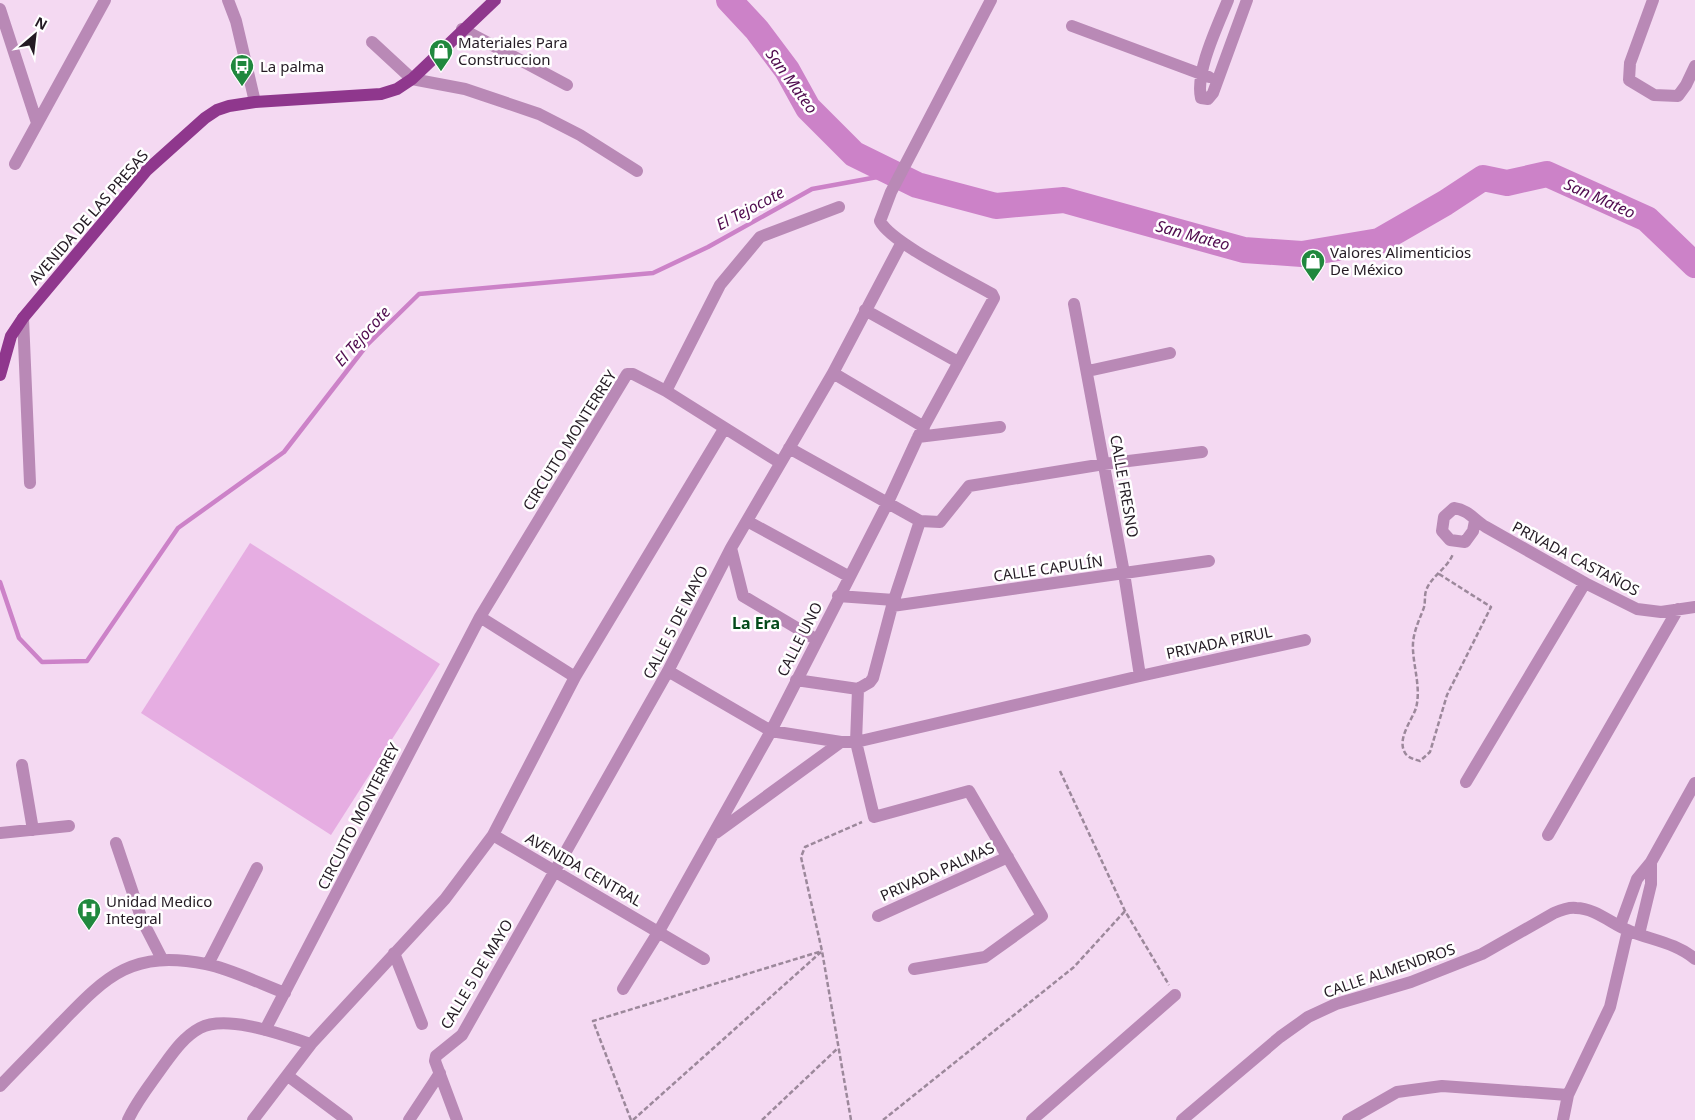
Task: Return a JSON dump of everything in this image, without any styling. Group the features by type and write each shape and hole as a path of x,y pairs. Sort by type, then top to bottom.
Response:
{"main road":[{"name":"AVENIDA DE LAS PRESAS","path":"0,375 6,338 147,170 205,118 230,106 255,102 381,94 397,89 412,79 495,0"}],"street":[{"path":"15,164 105,0"},
{"path":"228,0 236,21 255,102"},
{"path":"902,242 884,229 880,221 891,192 991,0"},
{"path":"1228,0 1201,74 1199,91 1201,98 1208,99 1218,80 1247,0"},
{"path":"1652,0 1630,63 1629,80 1654,94 1678,96 1686,85 1695,66"},
{"path":"0,9 37,123"},
{"path":"1072,26 1218,80"},
{"path":"462,30 567,85"},
{"path":"372,42 412,79 465,89 539,114 580,135 637,171"},
{"path":"666,391 720,284 760,238 838,208"},
{"name":"CALLE UNO","path":"623,989 659,931 771,731 848,576 888,502 921,432 994,298 992,294 902,242"},
{"name":"CALLE 5 DE MAYO","path":"440,1073 435,1061 442,1050 462,1035 668,671 731,548 779,462 833,373 902,242"},
{"name":"CALLE FRESNO","path":"1074,304 1088,371 1124,573 1140,676"},
{"path":"865,310 958,362"},
{"path":"23,318 30,483"},
{"path":"1088,371 1170,353"},
{"path":"833,373 921,432 1000,427"},
{"name":"CIRCUITO MONTERREY","path":"265,1030 480,617 626,374 633,374 666,391 779,462"},
{"path":"253,1120 311,1044 445,899 493,835 575,677 724,429"},
{"path":"789,448 920,521 944,520 961,493 969,486 1104,464 1202,452"},
{"name":"PRIVADA CASTAÑOS","path":"1458,541 1450,540 1442,531 1444,517 1454,508 1465,510 1475,521 1585,583 1637,609 1661,612 1695,606"},
{"path":"747,521 848,576"},
{"path":"796,680 858,689 870,682 920,521"},
{"path":"1458,541 1465,542 1473,531 1475,521"},
{"path":"731,548 743,596 817,640"},
{"name":"CALLE CAPULÍN","path":"838,596 893,603 1209,561"},
{"path":"1466,782 1585,583"},
{"path":"1548,835 1678,609"},
{"path":"480,617 575,677"},
{"name":"PRIVADA PIRUL","path":"1140,676 1305,640"},
{"path":"668,671 771,731 841,742 856,742 1140,676"},
{"path":"858,689 856,742 874,817 969,791 1042,916 985,957 914,969"},
{"path":"713,836 841,742"},
{"path":"22,765 33,830"},
{"path":"1563,1120 1568,1095 1610,1007 1629,930 1637,879 1651,862 1695,783"},
{"path":"0,833 69,826"},
{"name":"AVENIDA CENTRAL","path":"493,835 704,958"},
{"path":"116,843 142,920 162,959"},
{"name":"PRIVADA PALMAS","path":"878,916 1008,857"},
{"path":"1629,930 1651,884 1651,862"},
{"path":"208,964 257,868"},
{"name":"CALLE ALMENDROS","path":"1182,1120 1280,1037 1308,1017 1336,1004 1411,982 1482,954 1554,913 1576,908 1588,910 1629,930 1672,945 1695,959"},
{"path":"394,953 422,1024"},
{"path":"0,1086 96,987 115,973 162,959 208,964 285,993"},
{"path":"1032,1120 1175,995"},
{"path":"128,1120 134,1108 182,1041 200,1028 220,1023 265,1030 311,1044"},
{"path":"409,1120 440,1073"},
{"path":"440,1073 457,1120"},
{"path":"288,1076 347,1120"},
{"path":"1348,1120 1397,1092 1442,1086 1568,1095"}],"path":[{"path":"1439,574 1491,607 1447,695 1430,752 1420,761 1410,758 1404,751 1404,740 1408,723 1416,707 1418,686 1413,650 1417,622 1424,608 1426,590 1439,574 1449,564 1458,541"},
{"path":"1060,771 1125,911 1175,995"},
{"path":"851,1120 822,951 801,857 806,847 874,817"},
{"path":"883,1120 1074,967 1125,911"},
{"path":"822,951 632,1120 593,1021 822,951"},
{"path":"762,1120 838,1048"}],"shaded area":[{"path":"250,543 440,664 331,835 141,713"}],"waterway":[{"name":"San Mateo","path":"729,0 757,30 787,70 808,108 854,154 917,185 996,206 1064,200 1244,250 1302,254 1379,241 1445,203 1483,178 1507,183 1547,174 1647,219 1695,265"},
{"name":"El Tejocote","path":"0,582 19,638 42,662 87,661 178,528 284,452 367,345 419,294 653,273 708,247 812,189 894,174"}],"place":[{"name":"Materiales Para Construccion","path":"441,72"},
{"name":"La palma","path":"242,87"},
{"name":"Valores Alimenticios De México","path":"1313,282"},
{"name":"Unidad Medico Integral","path":"89,931"}],"district":[{"name":"La Era","path":"756,623"}]}
